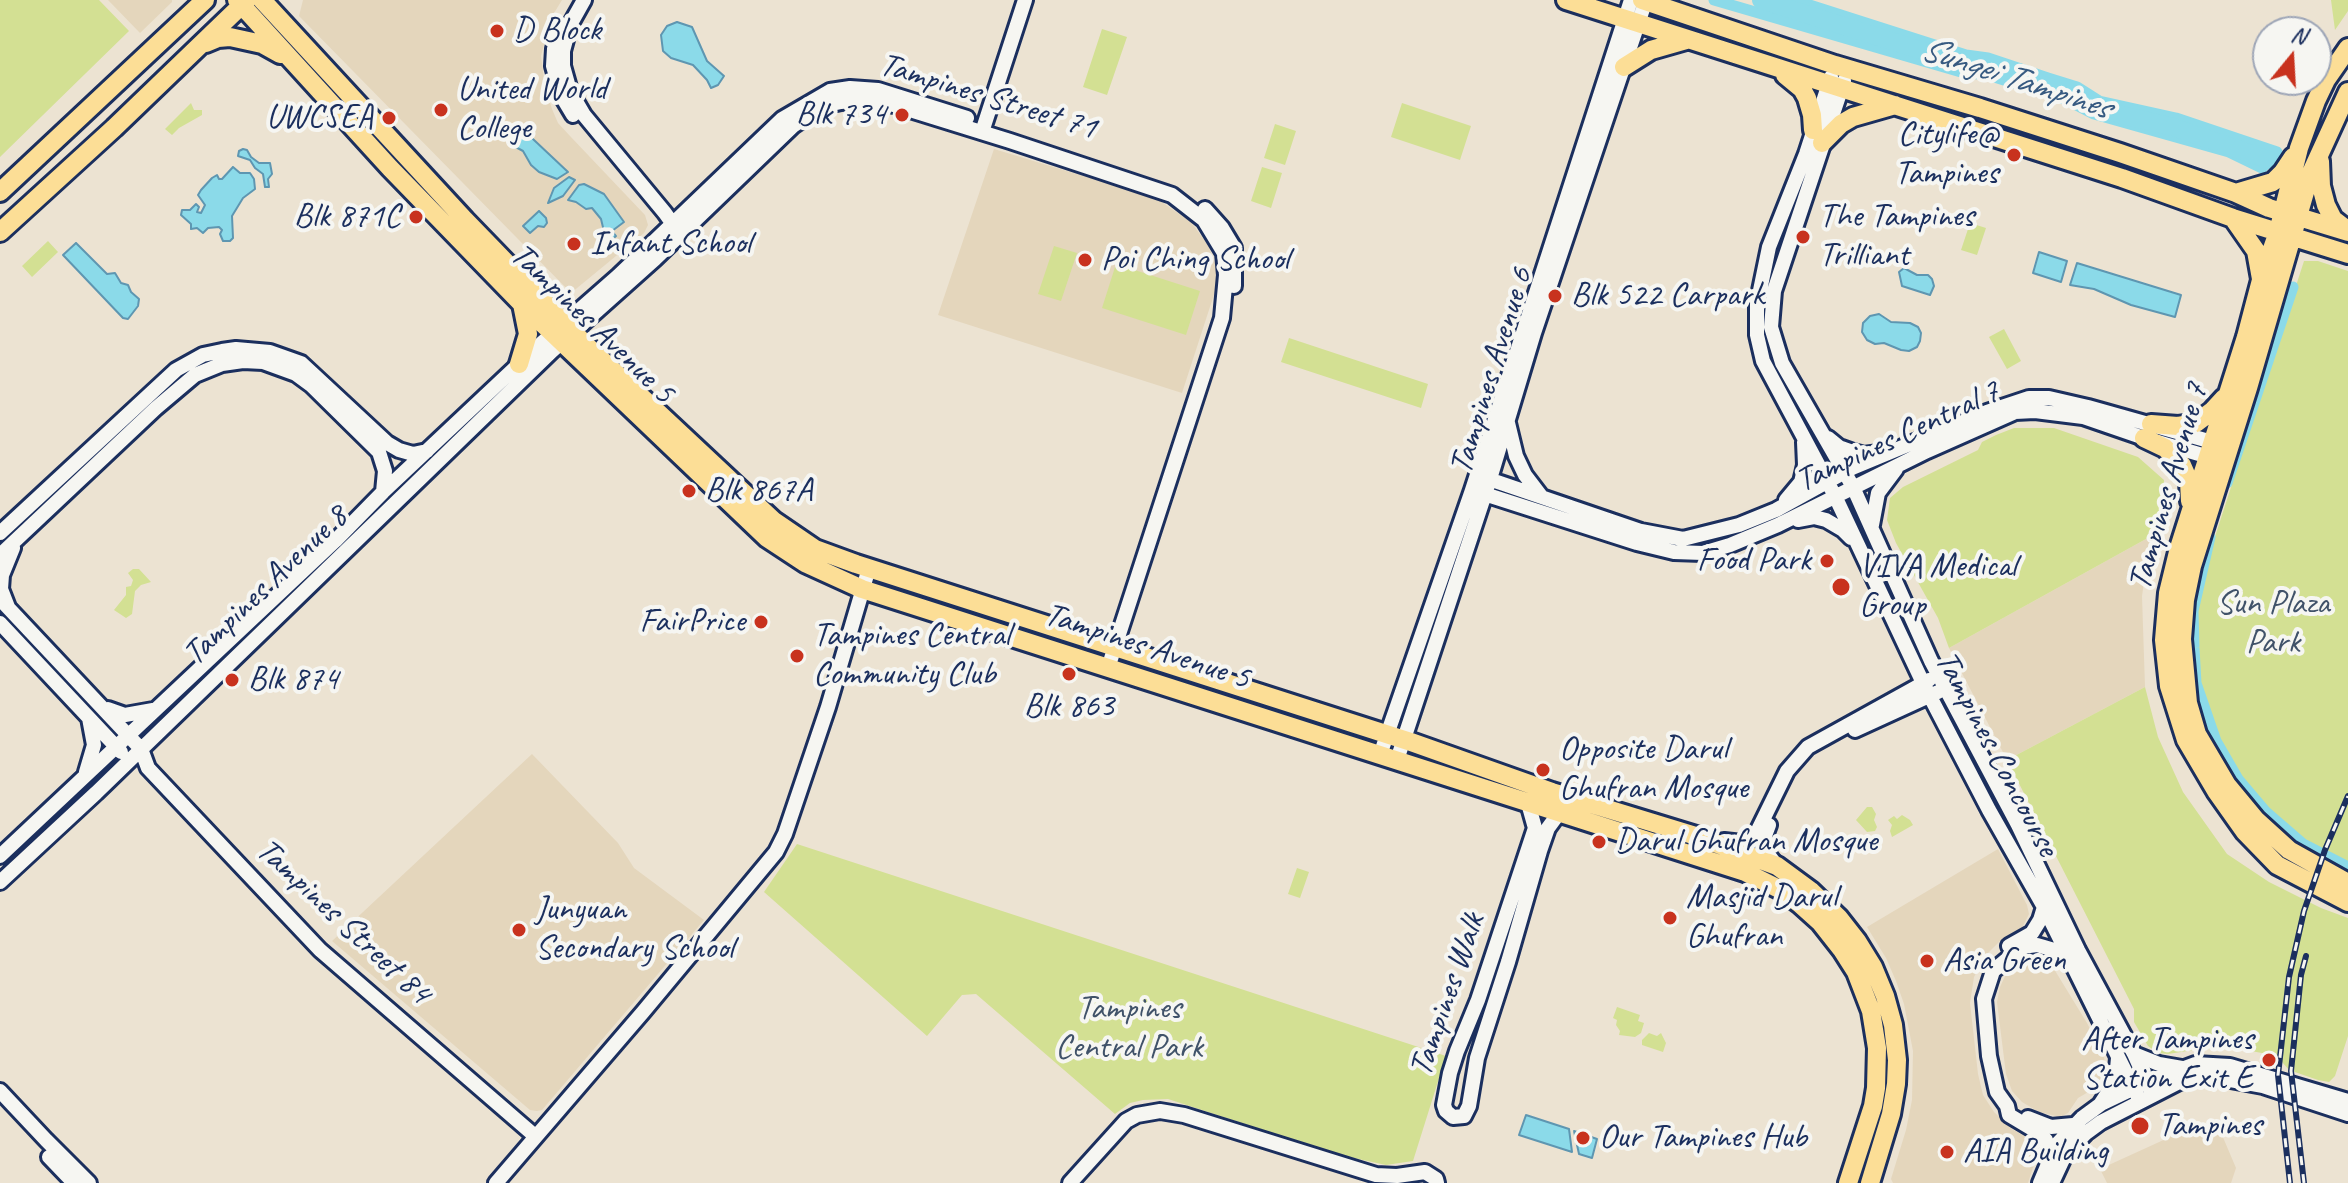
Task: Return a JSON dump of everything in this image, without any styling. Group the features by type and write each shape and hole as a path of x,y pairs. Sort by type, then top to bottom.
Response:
{"main road":[{"path":"0,192 189,8 205,0"},
{"name":"Tampines Avenue 5","path":"262,0 465,220 563,332 767,538 805,563 862,589 1745,872 1781,890 1800,904 1828,931 1856,972 1871,1011 1877,1048 1873,1106 1848,1183"},
{"path":"284,0 285,16 294,35"},
{"path":"1566,0 2122,178 2233,218 2348,254"},
{"path":"1641,0 1842,67 1992,112 2348,231"},
{"path":"1673,0 1686,16"},
{"path":"0,232 201,45 242,2"},
{"name":"Tampines Avenue 5","path":"242,2 390,168 522,304 563,332 774,521 815,549 1395,737 1552,792 1696,836 1777,866 1811,891 1839,918 1873,967 1885,996 1893,1025 1896,1084 1891,1114 1870,1183"},
{"path":"201,45 218,38 244,39 262,44 293,61"},
{"path":"1624,67 1651,50 1689,39"},
{"path":"2290,214 2299,148 2326,80 2348,48"},
{"path":"1777,69 1802,89 1818,136 1853,117 1895,105"},
{"path":"2290,214 2320,158 2348,92"},
{"path":"2236,193 2273,182 2299,148"},
{"path":"2320,158 2321,186 2326,205 2333,219 2348,231"},
{"name":"Tampines Avenue 7","path":"2290,214 2218,452 2191,509 2168,593 2164,640 2169,686 2186,740 2216,791 2245,832 2277,865 2348,902"},
{"path":"2233,218 2256,251 2261,280"},
{"name":"Tampines Avenue 7","path":"2286,234 2261,280 2229,389 2192,566 2182,639 2188,703 2197,734 2227,785 2256,820 2289,850 2348,883"},
{"path":"519,364 528,334 522,304"},
{"path":"2147,431 2196,423 2217,406 2229,389"},
{"path":"2147,431 2182,465 2189,481 2191,509"},
{"path":"1552,792 1558,801 1559,813"}],"street":[{"path":"573,0 556,35 553,66 561,95 569,109 597,141 613,152"},
{"path":"584,0 570,25 563,51 563,66 577,106 676,229"},
{"path":"983,128 1025,0"},
{"name":"Tampines Avenue 6","path":"1484,477 1641,0"},
{"name":"Tampines Avenue 6","path":"1388,758 1478,492 1507,423 1534,333 1624,67 1632,22"},
{"name":"Tampines Concourse","path":"1842,67 1818,136 1774,291 1771,327 1782,363 1853,487 1942,682 2134,1054 2144,1091"},
{"name":"Tampines Street 71","path":"563,332 655,259 676,229 793,126 823,106 871,99 983,128 1172,195 1204,220 1224,253 1226,275 1222,318 1108,668"},
{"name":"Tampines Concourse","path":"1818,136 1769,247 1757,305 1757,335 1763,361 1835,496 1926,690 2044,907 2118,1058 2144,1091"},
{"name":"Tampines Avenue 8","path":"0,856 519,364 563,332"},
{"name":"Tampines Avenue 8","path":"0,882 141,749 563,332"},
{"path":"0,533 176,370 203,355 236,349 270,352 301,363 363,429 379,452 385,471 383,492"},
{"path":"0,555 156,408 195,375 222,364 263,362 296,374 363,429 399,450 413,454 427,451"},
{"name":"Tampines Central 7","path":"1478,492 1590,529 1674,552 1703,553 1730,545 1845,472 2004,405 2029,398 2049,398 2218,452"},
{"name":"Tampines Central 7","path":"1484,477 1641,531 1683,539 1780,516 1835,496 2015,412 2035,411 2083,417 2147,431"},
{"path":"1507,423 1516,456 1525,475 1541,496"},
{"name":"Tampines Central 7","path":"1815,423 1839,447 1864,455 1890,452"},
{"name":"Tampines Concourse","path":"1780,516 1801,482 1805,465 1803,434"},
{"path":"1872,530 1878,493 1902,463"},
{"name":"Tampines Central 7","path":"1780,516 1826,520 1843,530 1856,544"},
{"path":"4,603 2,575 19,537"},
{"path":"496,1183 776,852 785,834 823,720 869,568"},
{"name":"Tampines Street 84","path":"4,603 141,749 148,768 325,955 535,1136"},
{"path":"0,624 129,760 148,768"},
{"path":"1696,836 1742,843 1757,832 1787,771 1808,747 1942,682"},
{"path":"1777,866 1764,849 1763,841 1793,775 1803,762 1835,740 1926,690"},
{"path":"98,703 114,713 125,715 137,715 158,708"},
{"path":"82,779 94,745 89,718"},
{"name":"Tampines Walk","path":"1528,803 1534,831 1478,1000 1450,1073 1444,1105 1453,1117 1464,1116 1469,1106 1477,1058 1540,851 1548,828 1559,813"},
{"path":"2044,907 2036,928 1993,961 1993,971 1985,991 1985,1026 1997,1092 2009,1115 2046,1140 2050,1157"},
{"path":"1993,971 2022,947 2037,945 2054,950 2070,961"},
{"path":"2134,1054 2159,1064 2182,1068"},
{"path":"2101,1104 2116,1080 2118,1058"},
{"path":"2052,1183 2065,1155 2086,1133 2144,1091 2182,1068 2195,1064 2230,1066 2347,1105"},
{"path":"2040,1183 2056,1145 2073,1125 2101,1104 2198,1077 2263,1086 2347,1105"},
{"path":"0,1091 89,1183"},
{"path":"0,1104 74,1183"},
{"path":"2007,1106 2051,1127 2073,1125"},
{"path":"1070,1183 1126,1121 1137,1115 1160,1111 1184,1115 1380,1179 1436,1179 1437,1183"}],"shaded area":[{"path":"108,0 172,0 172,2 140,33"},
{"path":"303,0 562,0 551,18 541,56 552,109 558,123 645,215 648,225 644,233 571,293 299,16"},
{"name":"Poi Ching School","path":"994,149 1156,198 1191,222 1208,245 1220,276 1182,393 938,315"},
{"path":"2155,534 2142,596 2145,687 2007,760 1949,648"},
{"name":"Junyuan Secondary School","path":"532,754 618,843 634,868 704,920 542,1110 537,1111 530,1110 332,941"},
{"path":"1998,849 2029,914 2022,928 2002,939 1985,956 1974,977 1970,1003 1978,1074 1983,1095 1994,1112 2012,1129 2033,1141 2037,1155 2028,1183 1893,1183 1891,1179 1912,1100 1913,1051 1896,981 1867,927"},
{"path":"2038,956 2049,961 2104,1056 2102,1079 2097,1087 2078,1098 2068,1113 2060,1117 2039,1112 2022,1102 2012,1091 2006,1074 1997,1002 2000,987 2007,972 2019,961"},
{"path":"2192,1127 2222,1135 2236,1168 2231,1183 2107,1183 2100,1169"}],"green space":[{"path":"0,0 99,0 129,31 0,157"},
{"path":"2331,0 2348,0 2348,11 2335,30"},
{"path":"1102,29 1127,37 1107,95 1083,87"},
{"path":"191,103 194,110 202,110 202,115 172,135 165,129"},
{"path":"1402,103 1471,126 1460,160 1391,137"},
{"path":"1275,124 1296,131 1285,165 1264,158"},
{"path":"1262,167 1282,173 1271,208 1251,201"},
{"path":"1970,223 1986,228 1977,255 1961,250"},
{"path":"48,241 58,252 32,277 22,266"},
{"path":"1054,246 1077,253 1061,301 1038,294"},
{"name":"Sun Plaza Park","path":"2304,261 2318,261 2348,271 2348,865 2292,833 2246,787 2216,735 2208,715 2197,666 2196,610 2201,580"},
{"path":"1116,264 1200,291 1186,335 1102,308"},
{"path":"2004,329 2021,361 2007,369 1989,337"},
{"path":"1289,338 1428,384 1421,408 1281,362"},
{"path":"2014,428 2054,428 2138,457 2164,480 2163,503 2155,534 1949,648 1938,618 1896,543 1887,520 1890,498 1903,487 1978,450 1982,442"},
{"path":"139,569 151,582 135,591 132,614 126,618 114,610 126,595 126,587 131,586 133,580 128,573"},
{"path":"2145,687 2158,737 2183,792 2227,854 2269,882 2348,918 2348,1036 2335,1076 2329,1082 2289,1070 2282,1062 2262,1053 2234,1048 2168,1054 2158,1053 2148,1046 2134,1022 2134,1009 2007,760"},
{"path":"1867,807 1872,807 1876,814 1875,831 1867,832 1856,820"},
{"path":"1902,815 1913,825 1892,837 1892,825 1888,820"},
{"name":"Tampines Central Park","path":"797,844 1446,1056 1413,1161 1386,1165 1340,1155 1168,1099 1130,1103 1115,1114 976,994 962,995 927,1036 764,892"},
{"path":"1297,868 1309,872 1300,898 1288,894"},
{"path":"1617,1007 1640,1015 1638,1021 1644,1023 1641,1033 1635,1037 1619,1035 1617,1020 1613,1018"},
{"path":"1649,1033 1657,1036 1661,1033 1666,1043 1663,1052 1642,1045 1642,1040"}],"water":[{"path":"677,22 692,27 707,61 724,76 718,85 711,88 693,65 671,58 663,51 661,35 667,26"},
{"path":"517,124 568,172 557,179 531,165 523,151 510,144"},
{"path":"243,149 259,163 270,163 272,174 268,179 269,187 265,187 263,174 250,160 238,156"},
{"path":"233,167 240,173 250,173 255,189 243,198 232,216 233,238 223,241 219,227 208,228 203,233 197,228 191,229 191,224 181,215 182,210 190,210 196,204 199,207 197,212 201,213 205,205 198,195 201,190 217,175 222,179"},
{"path":"569,177 575,180 563,196 548,203 554,188"},
{"path":"584,184 604,194 624,222 612,231 616,236 607,244 601,219 592,208 586,209 568,200 579,185"},
{"path":"539,211 547,223 530,233 523,226"},
{"path":"76,243 107,274 115,273 139,299 138,306 128,319 123,318 63,255"},
{"path":"2039,252 2067,261 2061,282 2033,273"},
{"path":"2077,263 2181,295 2175,317 2131,305 2094,289 2070,285"},
{"path":"1904,268 1932,279 1934,286 1930,295 1902,286 1899,272"},
{"path":"1879,314 1891,322 1910,323 1918,327 1921,333 1917,347 1909,351 1901,350 1867,340 1862,332 1863,323 1870,316"},
{"path":"1526,1115 1569,1129 1572,1152 1519,1135"},
{"path":"1574,1131 1597,1139 1592,1158 1579,1154"}],"waterway":[{"path":"1714,0 1961,72 1988,75 2067,100 2094,114 2229,152 2262,168 2277,152 2176,118 2099,101 2077,87 1794,0"},
{"name":"Sungei Tampines","path":"1761,0 1961,63 1987,67 2050,87 2072,99 2173,127 2269,160"},
{"path":"2227,483 2293,287"},
{"path":"2210,537 2193,611 2194,648 2196,683 2216,741 2238,779 2266,812 2303,844 2348,867"}],"railway":[{"path":"2290,1183 2278,1075 2289,977 2304,911 2348,796"},
{"path":"2304,1183 2291,1071 2301,975 2306,956"}],"place":[{"name":"D Block","path":"497,31"},
{"name":"United World College","path":"441,110"},
{"name":"Blk 734","path":"902,115"},
{"name":"UWCSEA","path":"389,118"},
{"name":"Citylife@ Tampines","path":"2014,155"},
{"name":"Blk 871C","path":"416,217"},
{"name":"The Tampines Trilliant","path":"1803,237"},
{"name":"Infant School","path":"574,244"},
{"name":"Poi Ching School","path":"1085,260"},
{"name":"Blk 522 Carpark","path":"1555,296"},
{"name":"Blk 867A","path":"689,491"},
{"name":"Food Park","path":"1827,561"},
{"name":"VIVA Medical Group","path":"1841,587"},
{"name":"FairPrice","path":"761,622"},
{"name":"Tampines Central Community Club","path":"797,656"},
{"name":"Blk 863","path":"1069,674"},
{"name":"Blk 874","path":"232,680"},
{"name":"Opposite Darul Ghufran Mosque","path":"1543,770"},
{"name":"Darul Ghufran Mosque","path":"1599,842"},
{"name":"Masjid Darul Ghufran","path":"1670,918"},
{"name":"Junyuan Secondary School","path":"519,930"},
{"name":"Asia Green","path":"1927,961"},
{"name":"After Tampines Station Exit E","path":"2269,1060"},
{"name":"Tampines","path":"2140,1126"},
{"name":"Our Tampines Hub","path":"1583,1138"},
{"name":"AIA Building","path":"1947,1152"}]}
